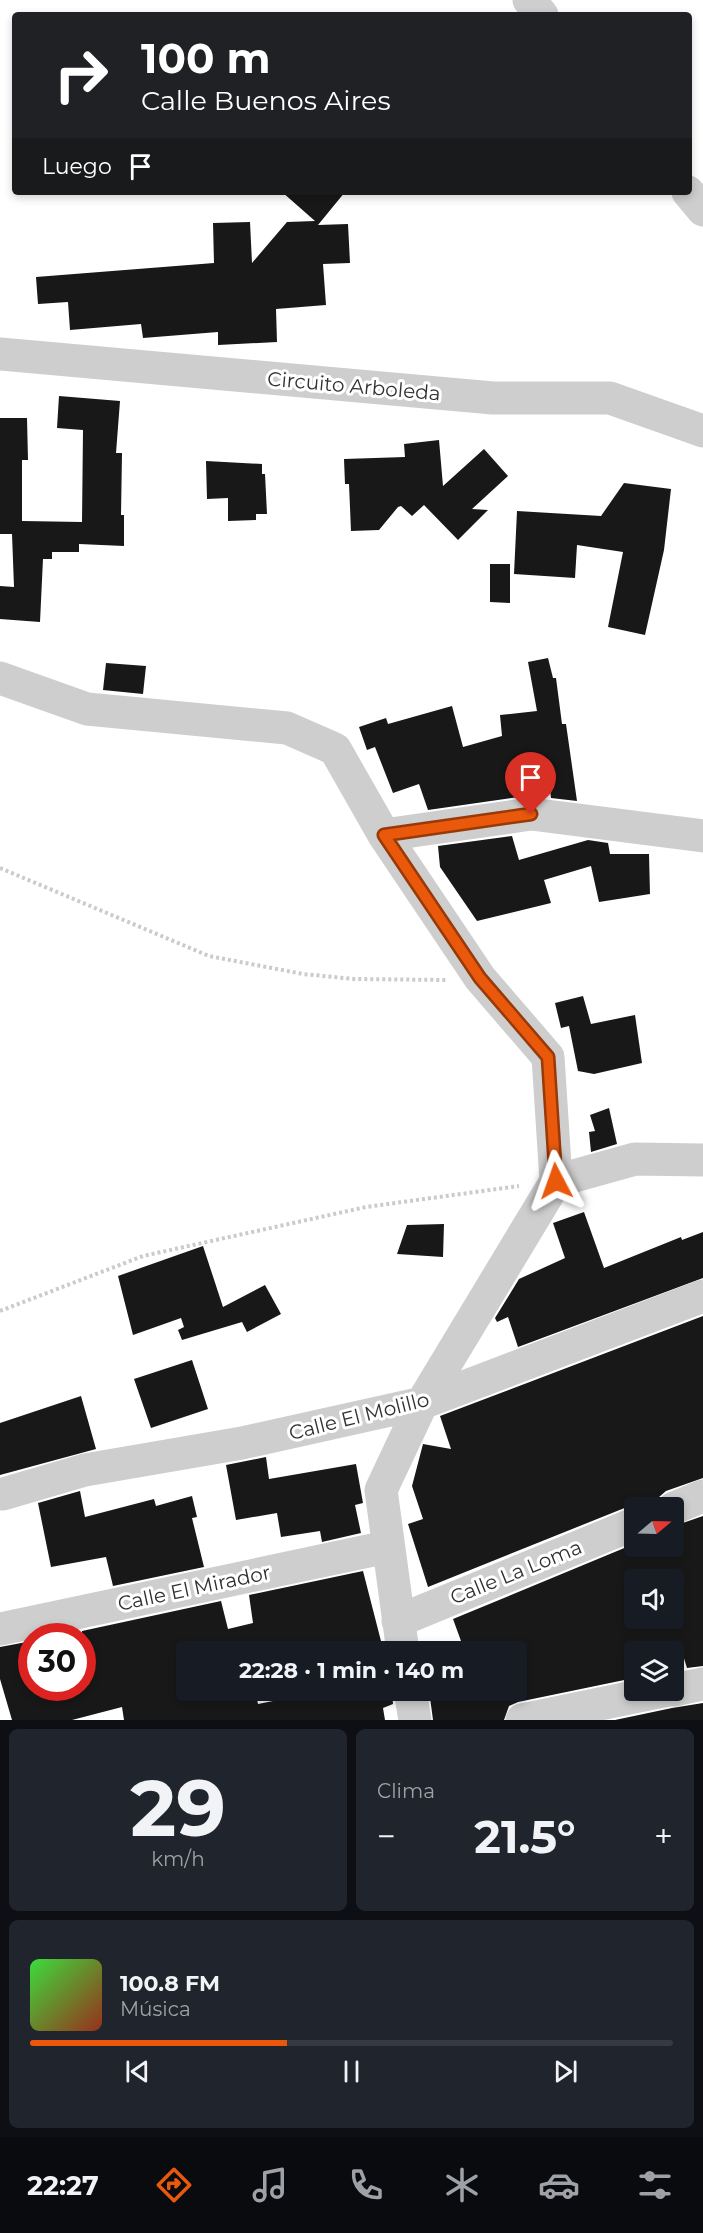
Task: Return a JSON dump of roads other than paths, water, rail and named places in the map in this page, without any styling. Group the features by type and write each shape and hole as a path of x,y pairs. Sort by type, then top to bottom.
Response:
{"street":[{"path":"529,0 539,12"},
{"path":"690,195 703,210"},
{"name":"Circuito Arboleda","path":"0,354 493,398 610,398 703,431"},
{"path":"0,678 87,709 287,728 335,749 384,835 480,978 548,1057 556,1181 422,1403 381,1490 400,1636"},
{"path":"384,835 531,814 703,836"},
{"path":"556,1181 635,1160 701,1166"},
{"name":"Calle El Molillo","path":"3,1494 85,1470 242,1443 422,1403 703,1296"},
{"path":"684,1504 703,1496"},
{"name":"Calle La Loma","path":"400,1636 624,1529"},
{"name":"Calle El Mirador","path":"0,1629 387,1547"},
{"path":"684,1687 703,1684"},
{"path":"412,1701 415,1720"},
{"path":"522,1720 615,1710 639,1701"}]}
